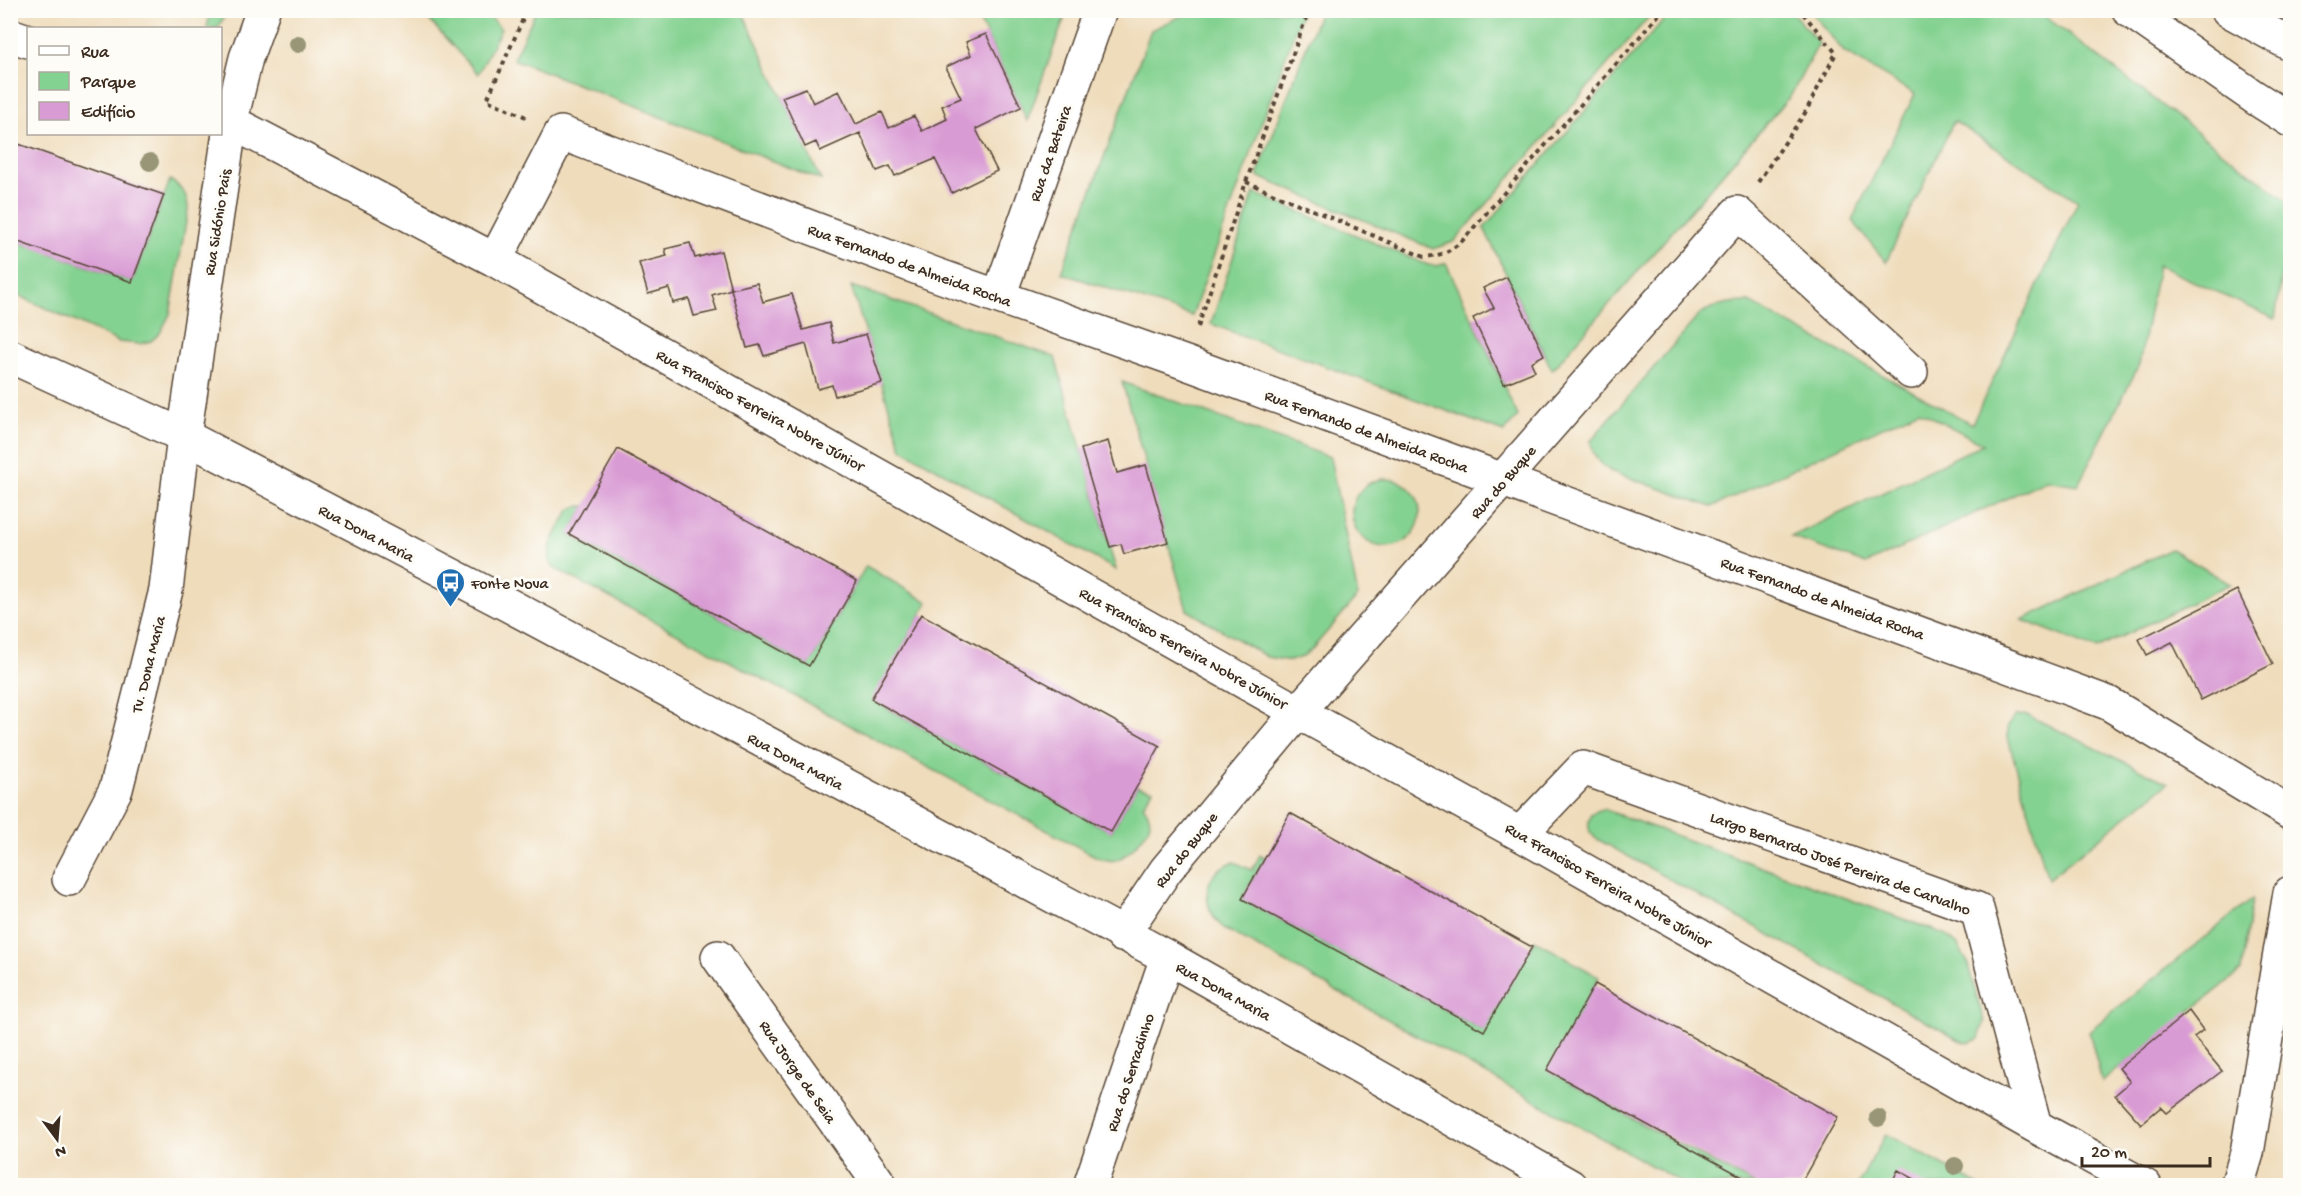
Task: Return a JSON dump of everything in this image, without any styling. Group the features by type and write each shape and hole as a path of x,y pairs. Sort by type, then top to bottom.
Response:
{"street":[{"name":"Rua Sidónio Pais","path":"184,436 226,118 263,10"},
{"name":"Rua da Bateira","path":"999,296 1100,10"},
{"path":"2129,10 2290,120"},
{"path":"2228,10 2290,44"},
{"path":"10,34 27,41"},
{"name":"Rua Francisco Ferreira Nobre Júnior","path":"226,118 495,260 1298,712 1520,834 2035,1126 2145,1185"},
{"path":"495,260 561,133"},
{"name":"Rua Fernando de Almeida Rocha","path":"561,133 923,270 1186,363 2108,703 2290,813"},
{"path":"1737,213 1911,372"},
{"name":"Rua do Buque","path":"1122,935 1166,870 1298,712 1737,213"},
{"name":"Rua Dona Maria","path":"10,356 184,436 501,601 1122,935 1167,957 1570,1185"},
{"name":"Tv. Dona Maria","path":"69,879 116,789 166,590 184,436"},
{"name":"Largo Bernardo José Pereira de Carvalho","path":"1520,834 1583,768 1977,909 2035,1126"},
{"path":"2237,1185 2247,1153 2290,893"},
{"name":"Rua Jorge de Seia","path":"718,957 881,1185"},
{"name":"Rua do Serradinho","path":"1090,1185 1167,957"}],"path":[{"path":"527,10 487,100 561,133"},
{"path":"1186,363 1246,182 1309,10"},
{"path":"1246,182 1424,256 1437,256 1464,240 1663,10"},
{"path":"1737,213 1805,113 1836,53 1800,10"}],"green space":[{"path":"1320,10 1654,11 1461,234 1453,242 1433,249 1257,176"},
{"path":"1672,10 1791,11 1819,43 1791,95 1552,370 1484,228"},
{"path":"210,11 227,11 219,27 207,27"},
{"path":"421,11 485,11 501,29 478,74"},
{"path":"536,11 742,11 821,180 513,59"},
{"path":"975,11 1067,11 1027,121 1021,107"},
{"path":"1192,11 1302,11 1192,316 1061,273 1151,30"},
{"path":"1810,11 2038,11 2290,203 2290,226 2275,319 2158,265 2139,365 2078,485 2046,480 1866,564 1791,537 1983,444 1919,410 1712,507 1610,471 1596,458 1591,440 1700,314 1729,303 1749,302 1972,424 2078,201 1954,121 1886,262 1852,220 1915,94 1844,52"},
{"path":"170,180 184,192 188,210 170,314 160,333 151,341 140,344 119,342 11,292 10,239 132,282"},
{"path":"1254,193 1428,265 1437,266 1446,263 1518,416 1504,432 1211,324"},
{"path":"851,286 1055,357 1116,570 902,449"},
{"path":"1122,382 1330,457 1358,596 1313,648 1302,657 1290,661 1267,657 1187,610"},
{"path":"1386,479 1399,482 1410,489 1417,500 1420,513 1417,526 1410,537 1399,544 1386,547 1373,544 1362,537 1355,526 1352,513 1355,500 1362,489 1373,482"},
{"path":"585,506 569,535 809,666 866,566 928,602 872,700 1111,832 1137,786 1153,790 1143,805 1150,820 1149,827 1142,838 1121,858 1111,861 1097,857 554,568 549,554 557,531 570,510"},
{"path":"2171,549 2230,584 2096,649 2022,620"},
{"path":"2027,715 2168,783 2048,879 2008,738 2008,725 2015,716"},
{"path":"1603,809 1944,934 1957,944 1967,961 1984,1022 1979,1039 1969,1043 1961,1041 1595,838 1590,832 1589,820 1595,812"},
{"path":"1260,855 1265,857 1242,899 1484,1031 1535,940 1599,977 1548,1070 1755,1185 1686,1185 1225,929 1211,911 1207,891 1210,882 1215,873 1234,862 1252,870"},
{"path":"2252,899 2241,971 2102,1082 2089,1031"},
{"path":"1886,1134 1979,1185 1857,1186"}],"building":[{"path":"986,34 1021,107 976,129 997,171 952,193 935,159 895,176 890,166 877,171 860,133 820,151 816,142 805,147 782,97 806,88 813,103 839,91 856,124 882,112 889,128 914,116 922,131 947,119 942,106 961,98 946,67 971,55 966,42"},
{"path":"10,141 164,195 132,282 10,239"},
{"path":"690,243 695,258 721,251 731,289 712,295 717,311 694,316 689,299 673,303 669,288 648,294 639,263 667,256 665,249"},
{"path":"1507,277 1544,355 1531,362 1535,371 1504,384 1473,318 1494,308 1483,288"},
{"path":"757,283 763,302 792,294 803,330 829,323 834,343 866,334 882,383 835,396 832,385 818,389 806,344 764,356 760,345 747,348 731,289"},
{"path":"1108,441 1117,473 1146,465 1168,542 1124,554 1121,544 1110,547 1081,449"},
{"path":"618,449 857,581 809,666 569,534"},
{"path":"2237,590 2273,664 2201,700 2172,642 2147,655 2139,639"},
{"path":"921,614 1160,746 1111,832 871,699"},
{"path":"1290,813 1532,947 1484,1031 1242,899"},
{"path":"1595,984 1838,1117 1799,1186 1759,1186 1547,1070"},
{"path":"2189,1011 2203,1030 2194,1037 2222,1071 2167,1113 2161,1107 2141,1124 2115,1095 2130,1082 2119,1068"},
{"path":"1898,1170 1927,1186 1890,1186"}],"place":[{"name":"Fonte Nova","path":"450,608"}]}
